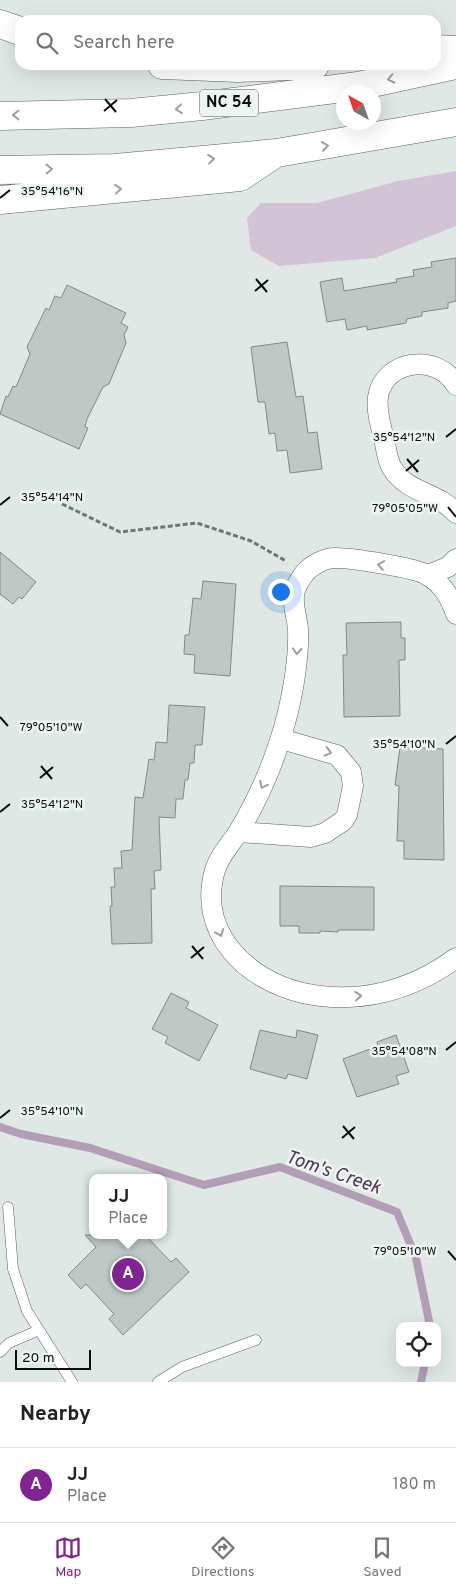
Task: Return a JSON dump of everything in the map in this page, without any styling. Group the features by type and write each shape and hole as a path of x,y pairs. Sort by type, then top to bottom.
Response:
{"highway":[{"path":"0,24 15,29"},
{"path":"441,49 456,50"},
{"name":"NC 54","path":"441,67 456,64"},
{"name":"NC 54","path":"0,116 131,113 212,105 358,86 429,70"},
{"path":"0,170 115,168 277,153 427,129 456,122"},
{"path":"0,200 240,177 277,153"}],"street":[{"path":"456,384 444,370 435,366 417,363 399,368 391,374 380,389 378,398 378,412 391,467 403,482 419,492 442,499 456,513"},
{"path":"456,614 444,588 422,572 336,557 319,562 305,572 294,593 293,608 298,628 296,663 289,709 281,739 266,780 239,832 220,858 215,872 212,892 213,911 220,936 230,952 258,975 290,990 319,996 345,998 381,994 409,986 437,972 456,958"},
{"path":"428,575 448,567 456,559"},
{"path":"239,832 311,837 325,833 347,815 354,786 351,772 337,754 281,739"}],"lane":[{"path":"8,1207 13,1269 27,1311 72,1382"},
{"path":"0,1352 9,1343 39,1330"},
{"path":"158,1382 182,1367 256,1340"}],"path":[{"path":"62,504 120,532 196,523 251,541 305,572"}],"shaded area":[{"path":"456,171 456,226 375,258 279,266 251,250 247,218 261,203 317,203 398,181"}],"building":[{"path":"456,258 456,301 448,303 448,308 422,312 422,316 407,319 406,323 367,330 367,326 347,330 345,319 327,322 320,282 342,278 344,291 397,282 396,279 414,276 413,270 432,267 431,262"},
{"path":"67,285 126,313 121,323 128,327 124,335 126,343 109,384 103,387 87,419 85,427 88,428 79,449 0,414 6,396 8,397 13,386 16,387 30,354 27,347 46,308 49,310 55,296 61,298"},
{"path":"287,342 296,397 303,396 308,433 317,432 322,469 290,473 287,450 277,451 275,433 269,434 265,402 258,402 251,347"},
{"path":"0,552 36,582 22,599 19,597 13,604 0,594"},
{"path":"203,581 236,584 230,676 194,673 195,655 184,654 185,635 189,635 193,598 201,599"},
{"path":"401,622 401,638 405,638 405,660 399,660 400,716 344,717 343,655 347,655 346,623"},
{"path":"169,705 205,707 202,745 195,745 194,763 190,763 188,780 185,780 183,799 176,799 175,818 159,817 161,870 154,871 155,889 151,889 152,943 112,944 110,906 112,906 111,887 115,887 114,868 122,868 121,851 132,850 135,797 143,798 149,759 154,760 156,742 167,743"},
{"path":"400,747 443,749 444,860 404,859 404,841 397,841 399,786 395,785"},
{"path":"280,886 374,887 374,930 299,933 299,926 280,926"},
{"path":"171,993 189,1002 186,1008 218,1025 199,1061 165,1043 168,1037 152,1029"},
{"path":"260,1030 296,1038 297,1030 318,1035 307,1079 288,1074 286,1079 250,1069"},
{"path":"396,1035 409,1072 396,1076 399,1084 357,1097 343,1059 378,1046 377,1042"},
{"path":"85,1235 89,1235 89,1239 149,1239 171,1262 176,1258 189,1272 123,1335 109,1319 114,1314 86,1284 81,1289 68,1275 96,1247"}],"waterway":[{"name":"Tom's Creek","path":"0,1127 21,1134 90,1148 204,1185 280,1167 397,1212 416,1258 429,1322"},
{"name":"Tom's Creek","path":"421,1382 424,1367"}],"place":[{"name":"JJ","path":"128,1274"}]}
